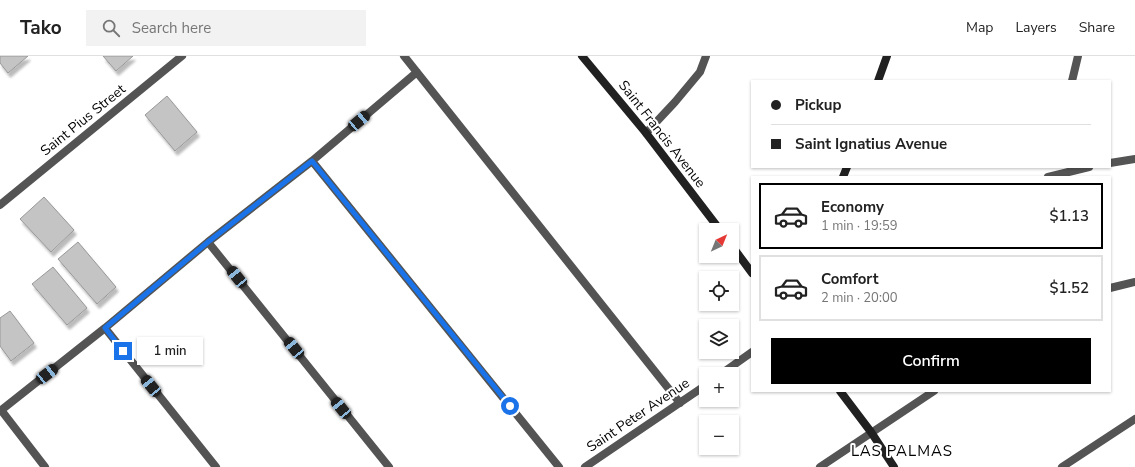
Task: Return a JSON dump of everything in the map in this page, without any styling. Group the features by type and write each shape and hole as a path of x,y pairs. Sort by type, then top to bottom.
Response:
{"street":[{"name":"Saint Pius Street","path":"0,205 182,56"},
{"path":"404,56 680,403"},
{"name":"Saint Francis Avenue","path":"582,56 646,132 715,223"},
{"path":"646,132 676,102 700,72 706,56"},
{"path":"878,80 887,56"},
{"path":"1072,80 1078,56"},
{"path":"44,467 0,410 105,328 208,242 312,161 417,72"},
{"path":"1111,163 1135,159"},
{"path":"312,161 559,467"},
{"path":"1051,176 1078,168"},
{"path":"208,242 388,467"},
{"path":"739,255 751,272"},
{"path":"1111,288 1135,282"},
{"path":"105,328 216,467"},
{"path":"731,367 751,353"},
{"name":"Saint Peter Avenue","path":"585,467 699,390"},
{"path":"841,392 871,432 894,467"},
{"path":"820,467 932,392"},
{"path":"1062,467 1135,419"}],"building":[{"path":"0,56 28,56 8,73 0,63"},
{"path":"103,56 133,56 116,71"},
{"path":"167,96 197,132 175,151 145,115"},
{"path":"44,197 74,230 51,252 20,219"},
{"path":"78,242 116,287 97,304 58,259"},
{"path":"53,267 87,308 67,325 32,284"},
{"path":"10,311 34,343 11,361 0,346 0,318"}],"district":[{"name":"LAS PALMAS","path":"902,451"}],"route":[{"path":"123,351 105,328 208,242 312,161 510,406"}]}
